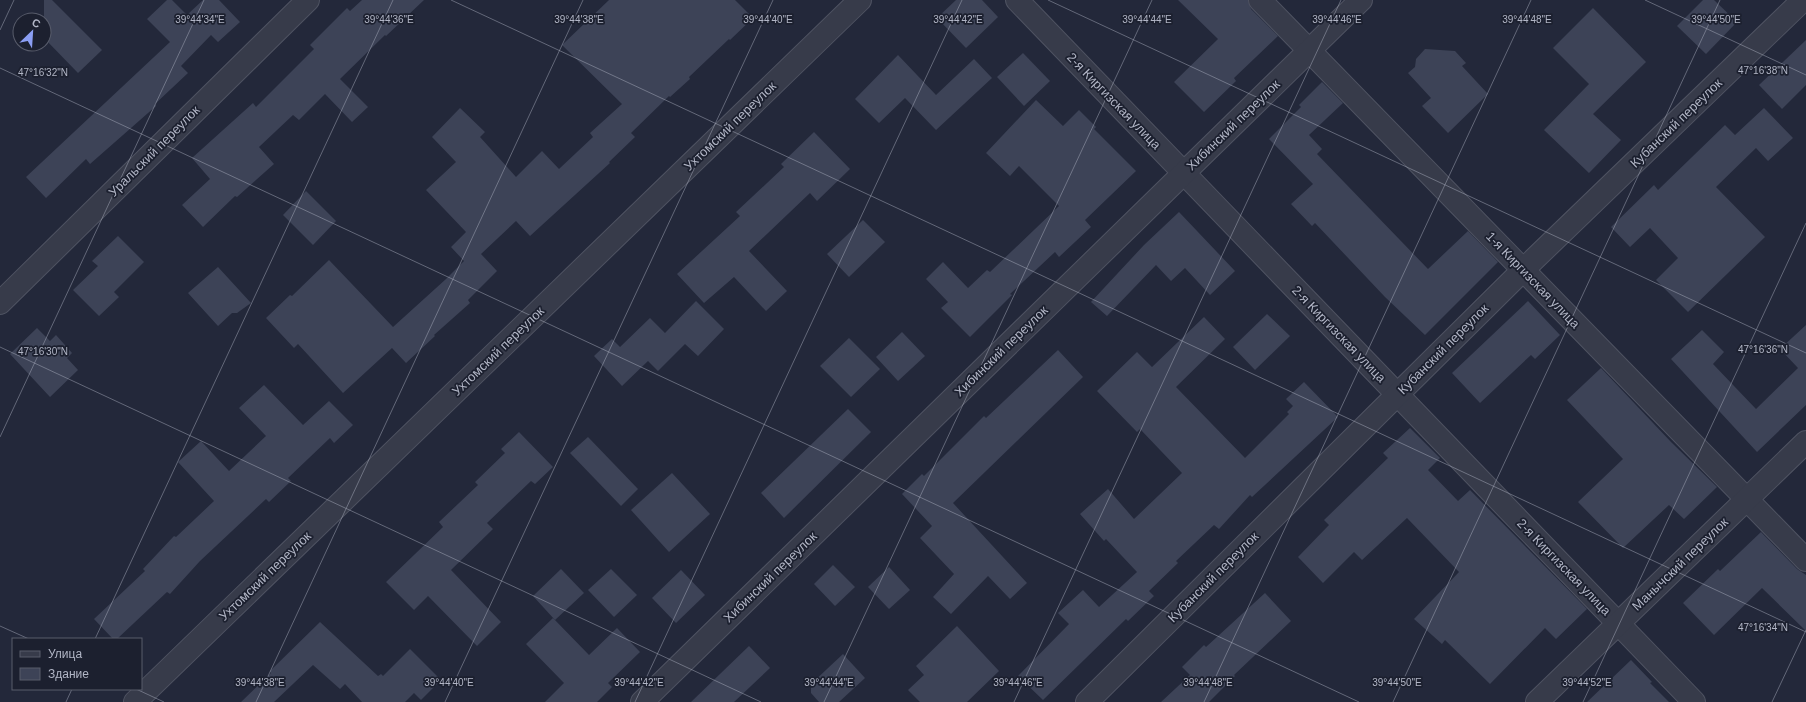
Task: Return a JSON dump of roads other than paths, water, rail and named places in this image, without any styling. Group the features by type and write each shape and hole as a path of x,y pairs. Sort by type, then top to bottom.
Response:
{"street":[{"name":"Уральский переулок","path":"0,303 308,0"},
{"name":"Ухтомский переулок","path":"135,702 860,0"},
{"name":"2-я Киргизская улица","path":"1017,0 1694,702"},
{"name":"1-я Киргизская улица","path":"1260,0 1806,560"},
{"name":"Хибинский переулок","path":"642,702 1361,0"},
{"name":"Кубанский переулок","path":"1087,702 1523,270 1803,0"},
{"name":"Манычский переулок","path":"1537,702 1806,442"}]}
